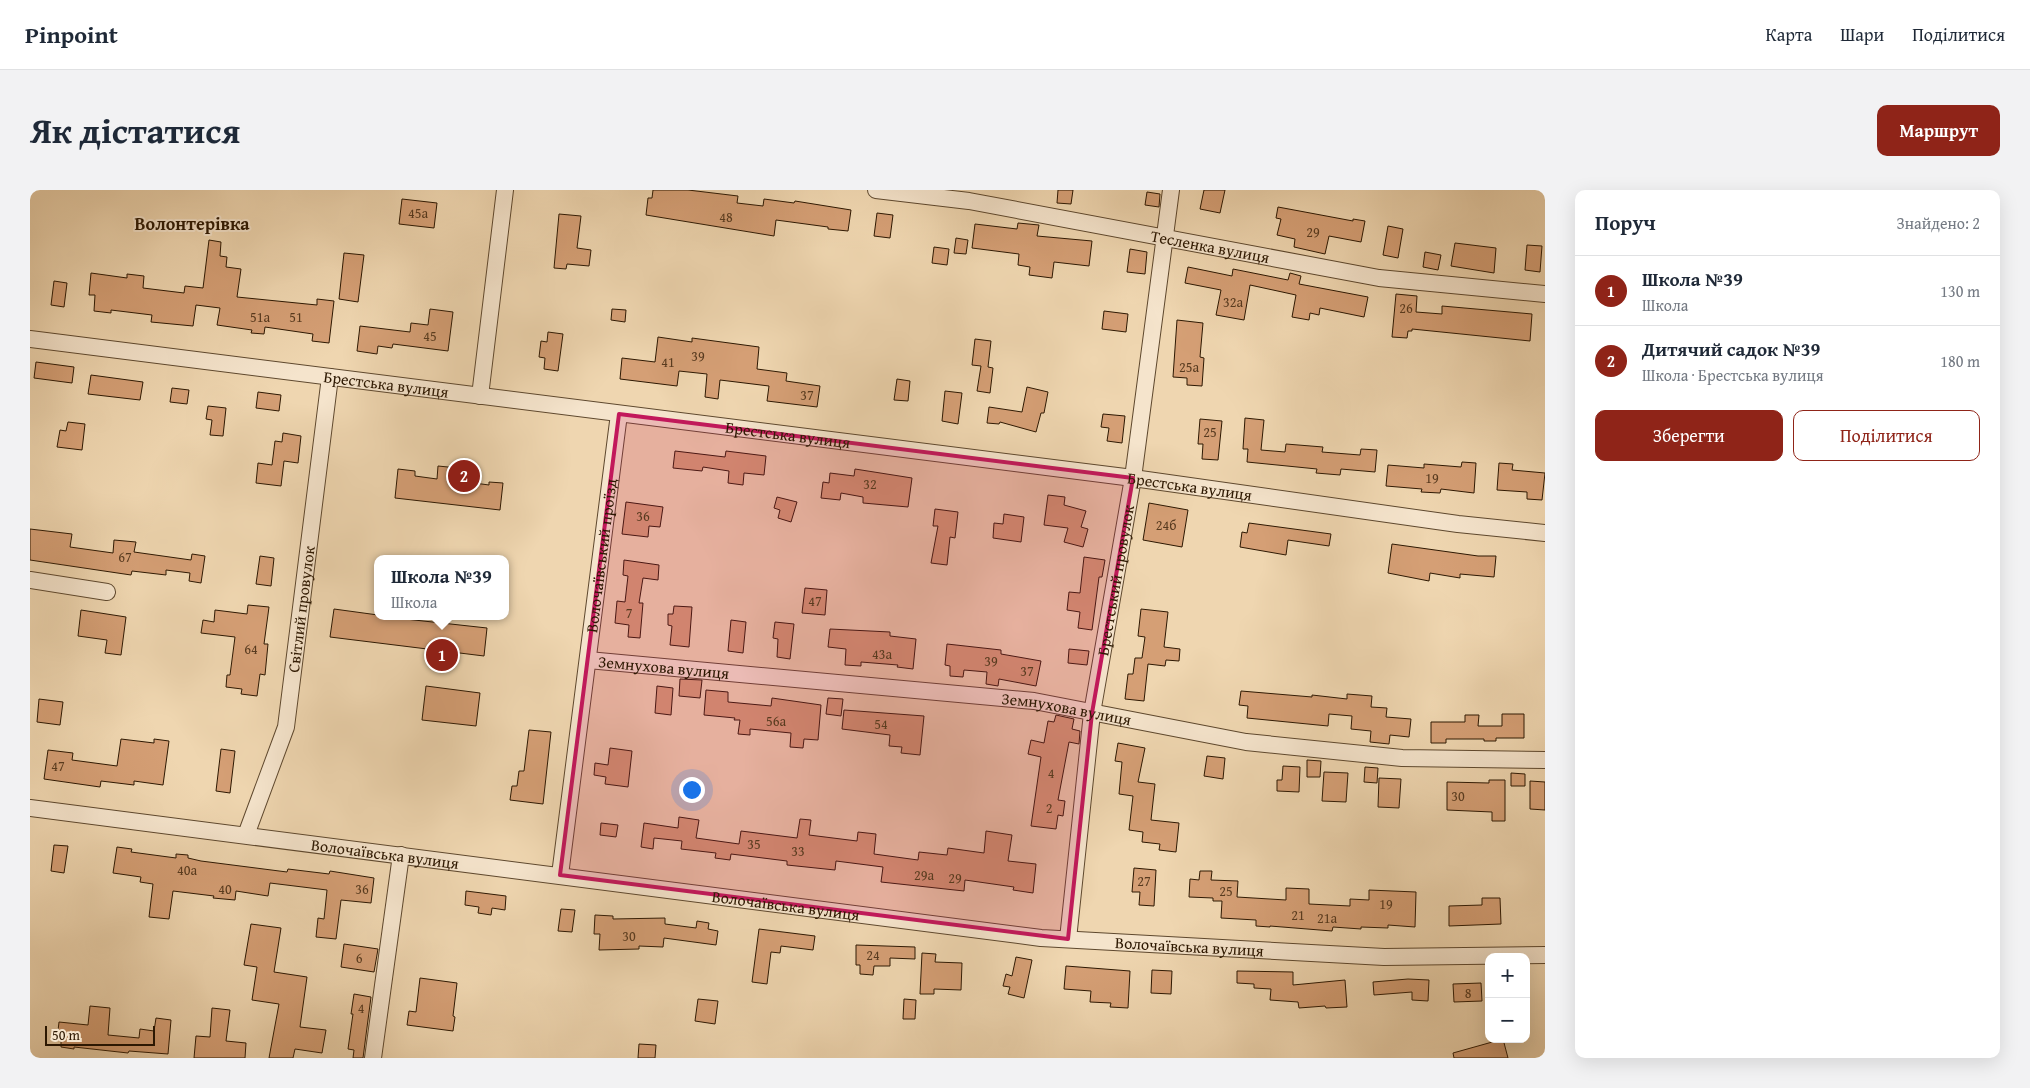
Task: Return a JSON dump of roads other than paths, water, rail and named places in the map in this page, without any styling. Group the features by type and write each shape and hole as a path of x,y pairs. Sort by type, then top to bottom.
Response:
{"street":[{"path":"480,396 506,190"},
{"name":"Тесленка вулиця","path":"876,190 969,201 1379,278 1545,294"},
{"name":"Брестський провулок","path":"1068,940 1092,712 1133,478 1171,190"},
{"name":"Брестська вулиця","path":"30,339 1133,478 1458,524 1545,533"},
{"name":"Світлий провулок","path":"246,835 286,727 330,377"},
{"name":"Волочаївський проїзд","path":"560,875 619,414"},
{"path":"30,580 107,592"},
{"name":"Земнухова вулиця","path":"588,660 1034,702 1246,742 1402,758 1545,760"},
{"name":"Волочаївська вулиця","path":"30,808 1042,938 1384,957 1545,955"},
{"path":"373,1058 401,855"}],"place":[{"name":"Дитячий садок №39","path":"464,476"},
{"name":"Школа №39","path":"442,655"}],"district":[{"name":"Волонтерівка","path":"192,223"}]}
